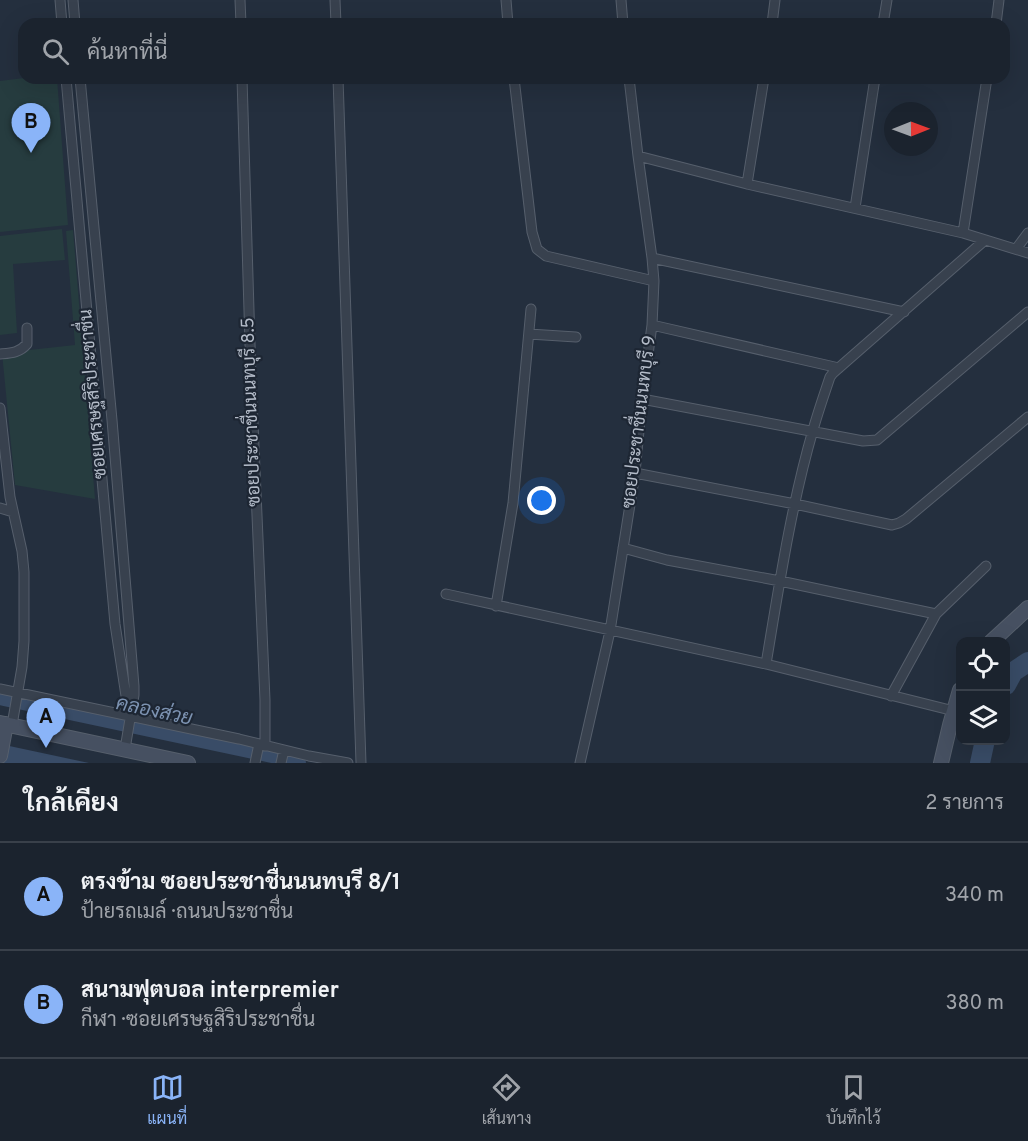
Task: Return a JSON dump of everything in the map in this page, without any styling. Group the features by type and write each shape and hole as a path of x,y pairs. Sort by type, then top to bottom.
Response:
{"main road":[{"path":"996,637 1028,608"},
{"path":"941,763 960,691"},
{"path":"0,756 6,727 188,763"}],"street":[{"path":"60,0 62,18"},
{"path":"74,0 75,18"},
{"path":"240,0 241,18"},
{"path":"335,0 336,18"},
{"path":"506,0 508,18"},
{"path":"621,0 623,18"},
{"path":"773,18 776,0"},
{"path":"884,18 887,0"},
{"path":"997,18 999,0"},
{"name":"ซอยเศรษฐสิริประชาชื่น","path":"67,84 116,624 126,696 131,715"},
{"name":"ซอยเศรษฐสิริประชาชื่น","path":"81,84 134,686 125,749"},
{"name":"ซอยประชาชื่นนนทบุรี 8.5","path":"242,84 250,377 265,700 261,746 255,763"},
{"path":"338,84 361,763"},
{"path":"515,84 532,232 537,249 546,256 654,281"},
{"name":"ซอยประชาชื่นนนทบุรี 9","path":"580,763 609,631 623,548 635,473 652,325 654,281 652,258 630,84"},
{"path":"747,184 763,84"},
{"path":"855,208 874,84"},
{"path":"963,233 986,84"},
{"path":"638,156 747,184 963,233 1028,253"},
{"path":"1016,249 1028,233"},
{"path":"766,664 795,504 813,430 830,377 985,240"},
{"path":"652,258 904,312"},
{"path":"496,606 513,503 531,309"},
{"path":"642,399 863,441 877,440 1028,312"},
{"path":"652,325 839,368"},
{"path":"0,354 18,352 23,348 27,344 27,328"},
{"path":"529,334 576,336"},
{"path":"0,408 13,512 22,551 24,572 22,667 15,710 6,727"},
{"path":"635,473 892,525 899,523 1028,417"},
{"path":"0,508 13,512"},
{"path":"623,548 667,560 780,581 936,615"},
{"path":"891,696 936,615 986,566"},
{"path":"446,594 766,664 954,711"},
{"path":"0,688 18,695 131,715 261,746 283,756 348,763"}],"green space":[{"path":"18,79 18,84 57,84 68,225 0,232 0,81"},
{"path":"62,229 65,260 13,264 17,333 0,335 0,236"},
{"path":"73,230 95,499 15,485 2,353 75,345 66,231"}],"water":[{"path":"0,744 89,763 0,763"}],"waterway":[{"path":"1010,678 1013,672 1028,662"},
{"name":"คลองส่วย","path":"0,699 300,763"},
{"path":"980,763 984,745"}],"place":[{"name":"สนามฟุตบอล interpremier","path":"31,153"},
{"name":"ตรงข้าม ซอยประชาชื่นนนทบุรี 8/1","path":"46,748"}]}
